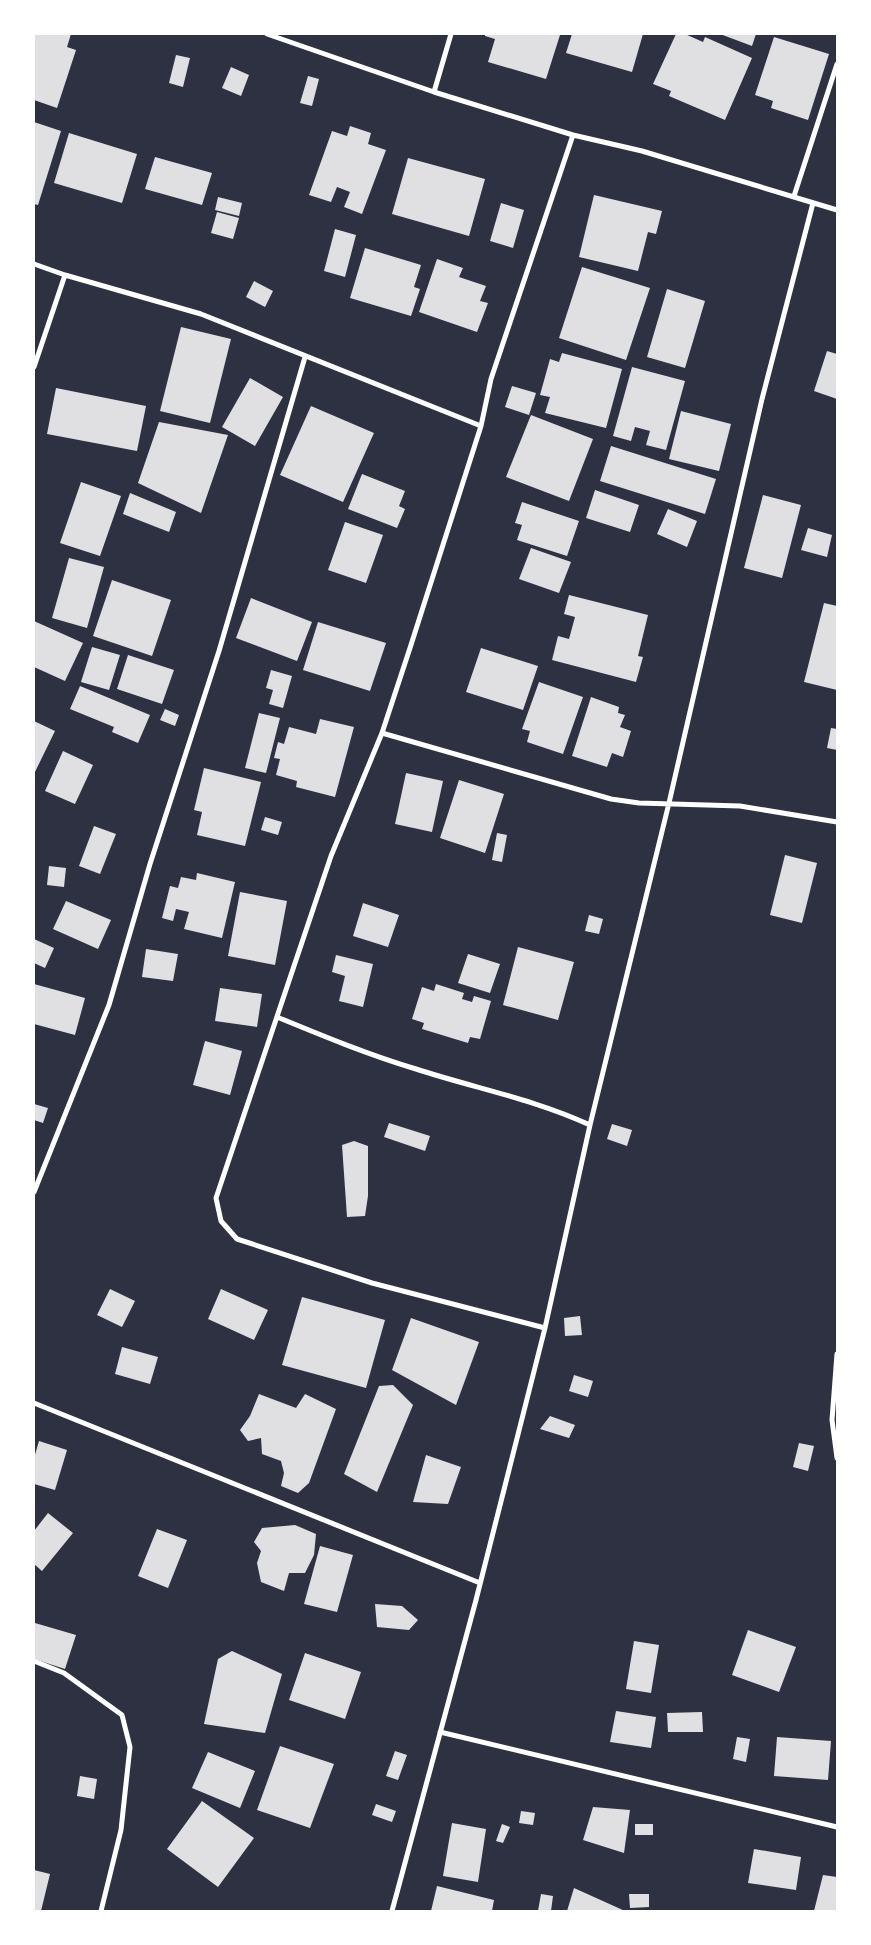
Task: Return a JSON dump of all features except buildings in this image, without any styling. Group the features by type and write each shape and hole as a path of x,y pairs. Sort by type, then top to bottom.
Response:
{"street":[{"path":"268,34 434,92 573,135 642,150 837,210"},
{"path":"434,92 451,34"},
{"path":"794,196 837,64"},
{"path":"545,1328 372,1283 237,1239 221,1221 216,1198 331,856 382,733 481,426 491,379 573,135"},
{"path":"392,1911 480,1583 545,1328 590,1125 669,804 762,399 813,203"},
{"path":"34,264 65,275 201,314 305,357 408,395 481,426"},
{"path":"34,367 65,275"},
{"path":"34,1192 109,1005 150,864 219,652 305,357"},
{"path":"382,733 611,799 639,803 740,806 837,822"},
{"path":"277,1018 367,1053 557,1110 590,1125"},
{"path":"837,1354 832,1420 837,1458"},
{"path":"34,1403 480,1583"},
{"path":"34,1661 64,1673 122,1715 130,1747 121,1830 101,1911"},
{"path":"440,1732 837,1827"}]}
